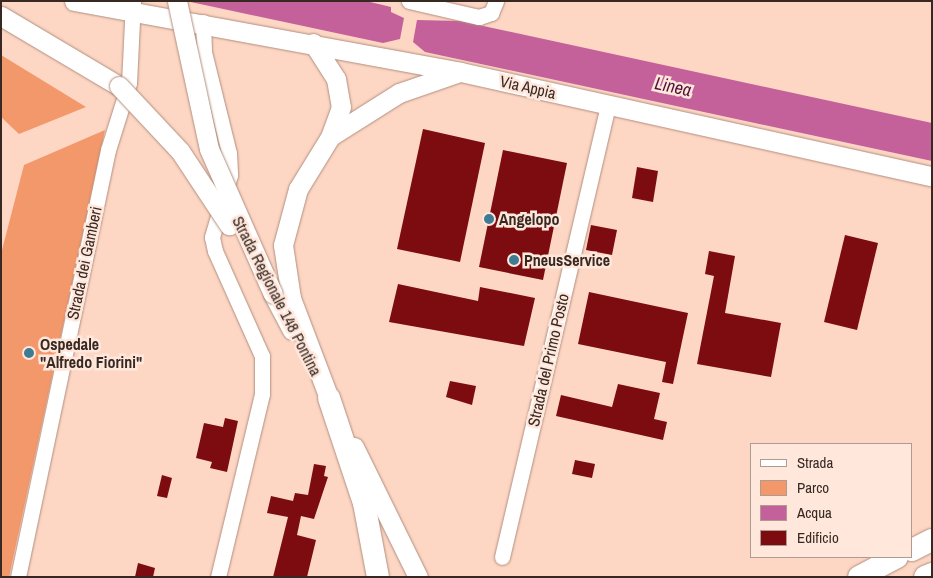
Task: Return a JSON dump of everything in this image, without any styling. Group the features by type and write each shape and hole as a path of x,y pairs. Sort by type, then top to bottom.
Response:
{"highway":[{"path":"329,398 364,503 378,577"},
{"path":"913,550 932,540"},
{"path":"859,577 895,558"},
{"path":"926,577 932,574"}],"main road":[{"name":"Via Appia","path":"74,1 129,6"},
{"name":"Via Appia","path":"98,1 461,72 932,176"},
{"name":"Strada Regionale 148 Pontina","path":"177,1 207,144 273,294 329,398 418,577"},
{"path":"1,16 119,86 180,151 273,294"},
{"path":"314,43 339,89 341,107 330,137 306,173 285,229 284,258 291,298 329,398"},
{"path":"330,137 399,93 461,72"}],"street":[{"path":"409,1 479,17 492,13 496,1"},
{"name":"Strada dei Gamberi","path":"18,577 108,150 130,83 129,6"},
{"path":"203,22 204,52 229,153 230,175 212,237 215,251 262,356 262,394 218,577"},
{"name":"Strada del Primo Posto","path":"502,557 608,105"}],"green space":[{"path":"1,55 86,107 19,134 1,117"},
{"name":"Ospedale \"Alfredo Fiorini\"","path":"105,130 9,577 1,577 1,254 24,165"}],"water":[{"path":"186,1 366,1 391,7 391,12 404,18 400,39 383,43"},
{"name":"Linea","path":"417,20 460,21 932,123 932,161 425,52 413,42"}],"building":[{"path":"423,129 485,143 460,262 397,249"},
{"path":"503,150 567,163 543,280 479,267"},
{"path":"637,167 658,171 653,202 632,198"},
{"path":"591,225 617,230 612,255 586,250"},
{"path":"845,235 878,243 857,330 824,322"},
{"path":"709,251 735,256 725,313 781,323 771,377 697,364 714,276 705,274"},
{"path":"398,284 478,301 480,287 535,298 524,346 389,322"},
{"path":"589,292 688,313 673,384 662,382 666,362 578,344"},
{"path":"450,381 476,386 472,405 446,397"},
{"path":"618,384 660,393 654,419 667,422 663,440 556,416 561,395 612,407"},
{"path":"225,418 238,421 227,472 210,468 212,462 196,458 204,423 223,427"},
{"path":"575,460 595,464 592,478 572,474"},
{"path":"314,464 326,466 324,476 328,477 314,519 301,516 297,535 316,540 307,577 273,577 288,517 267,513 271,496 293,501 295,493 308,495"},
{"path":"162,475 172,478 167,498 157,496"},
{"path":"138,563 155,568 153,577 135,577"}],"place":[{"name":"Angelopo","path":"489,219"},
{"name":"PneusService","path":"514,260"},
{"name":"Ospedale \"Alfredo Fiorini\"","path":"29,353"}]}
